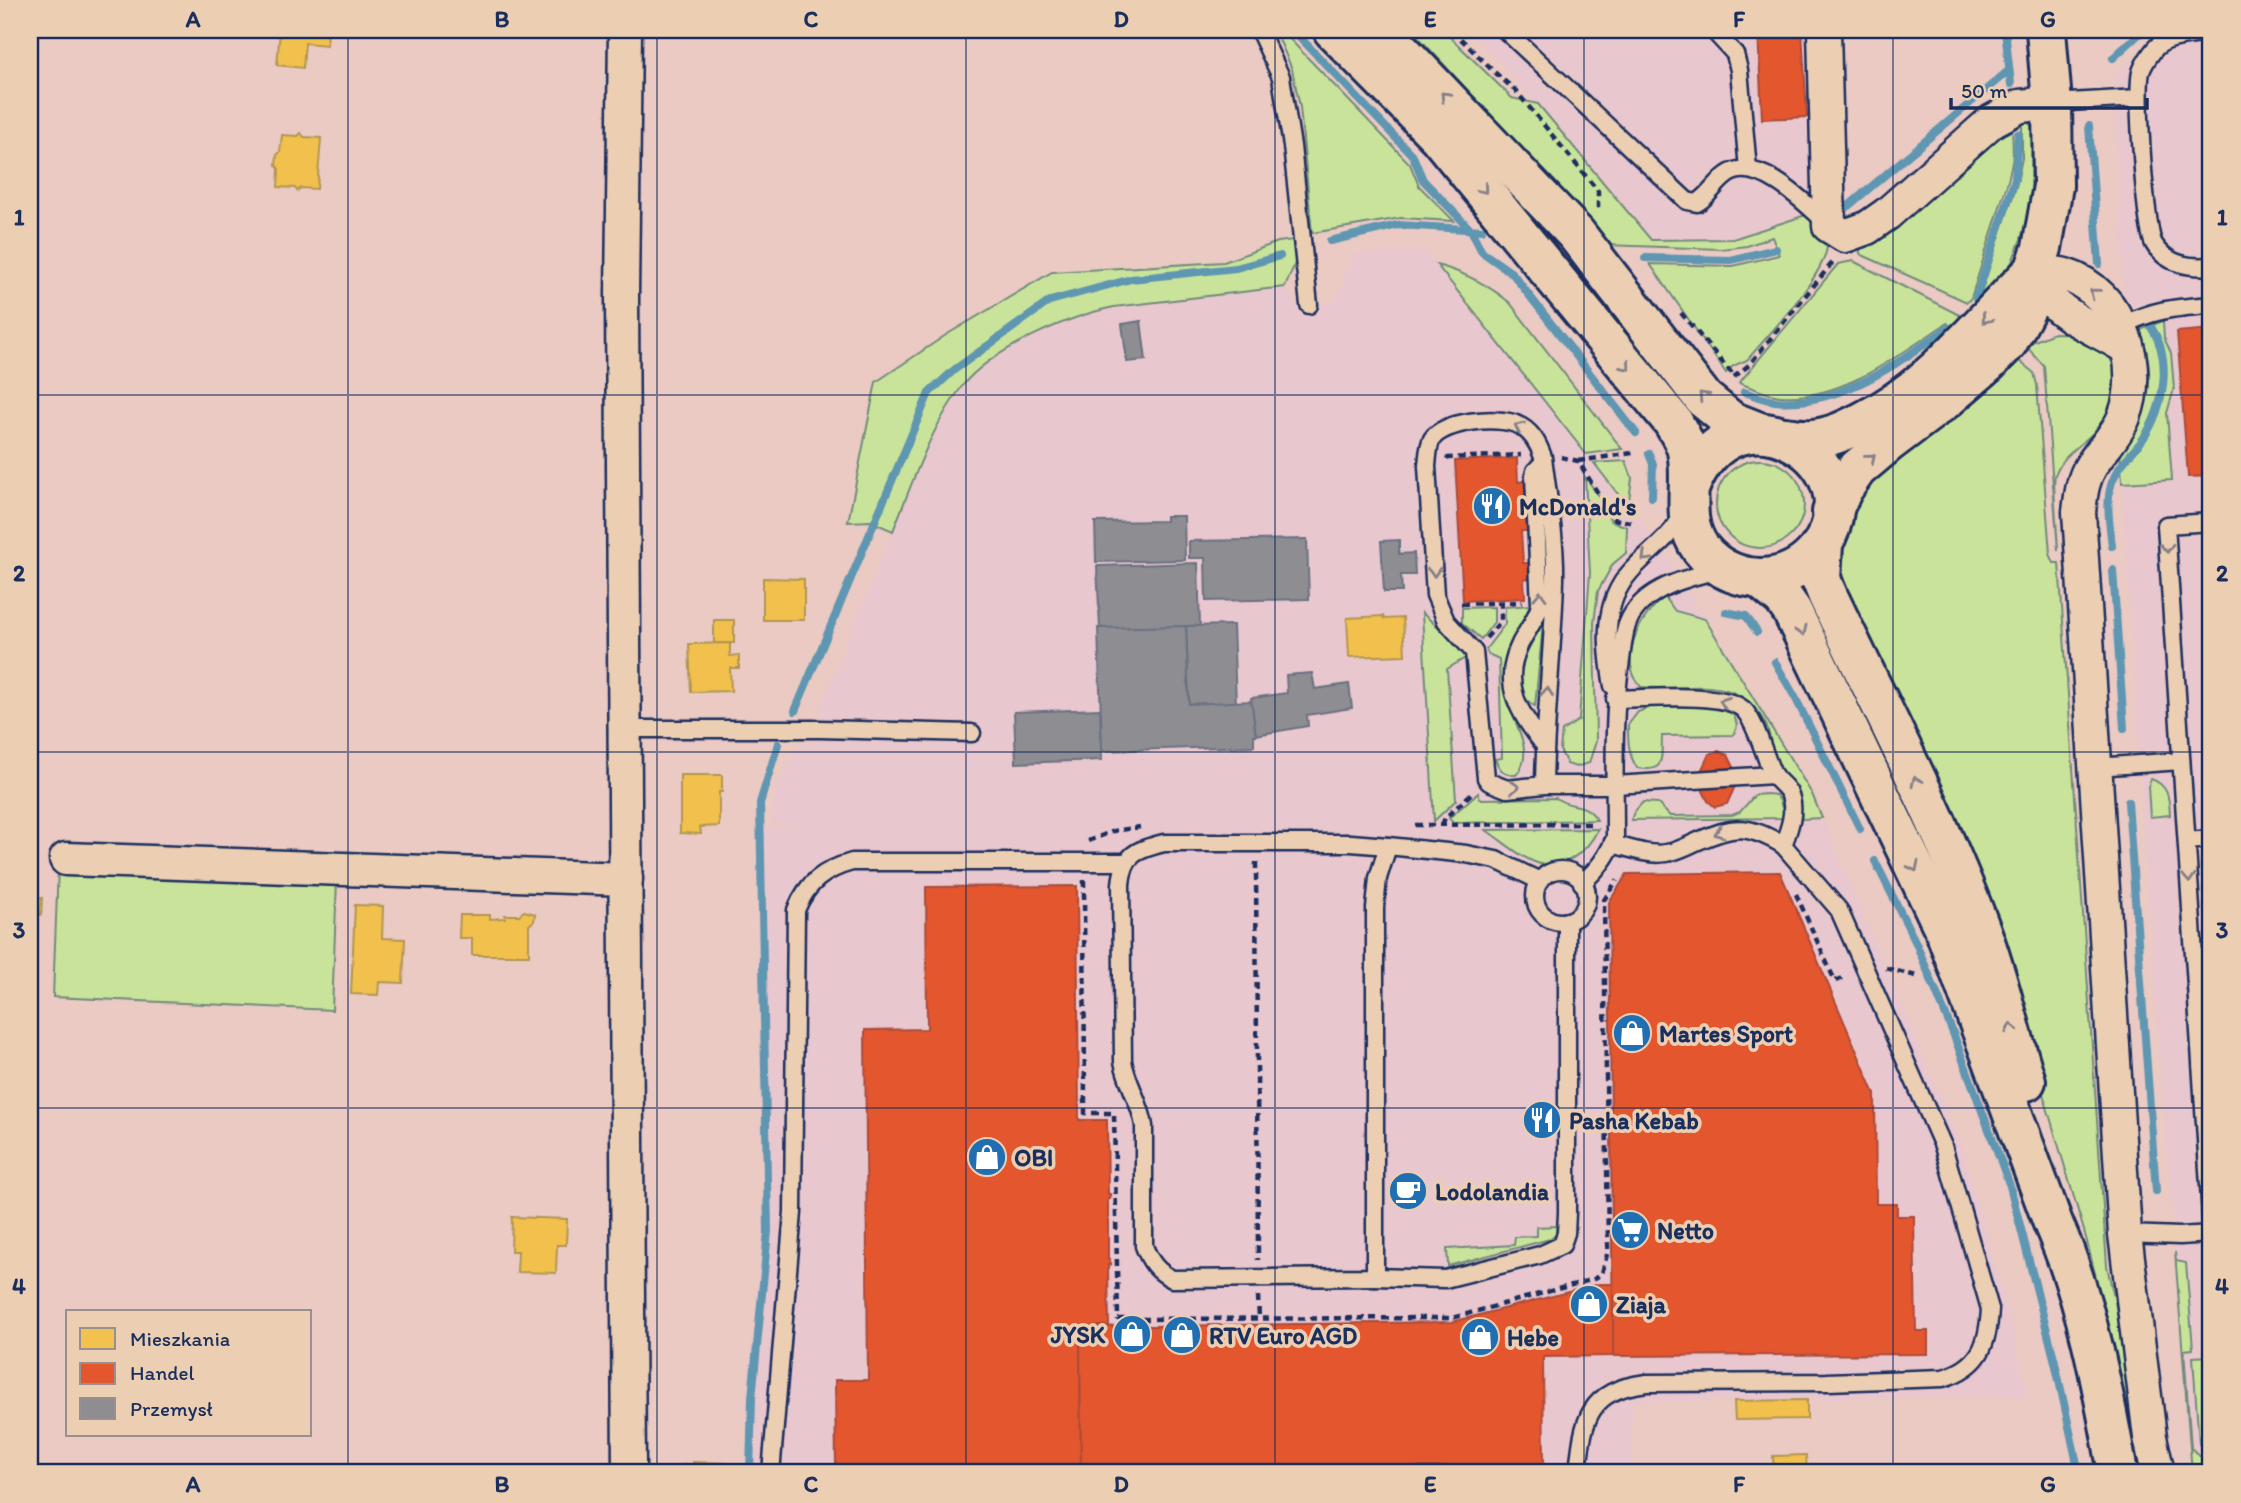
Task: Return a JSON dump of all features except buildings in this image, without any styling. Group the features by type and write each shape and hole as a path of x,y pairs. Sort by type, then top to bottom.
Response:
{"main road":[{"path":"1333,30 1439,137 1673,422 1687,449 1688,496 1693,534 1700,548 1724,569 1741,576 1760,579 1796,570 1811,558 1828,528 1843,489 1857,469 1946,400 1989,363 2014,334 2026,309 2042,248 2053,186 2052,103 2046,39"},
{"path":"1381,30 1576,234 1703,399 1731,421 1802,446 1816,459 1826,475 1832,493 1821,579 1928,808 1982,933 2052,1164 2065,1217 2069,1260"},
{"path":"1688,496 1696,471 1715,449 1740,435 1772,435 1809,440 1836,434 1890,409 1948,361 1997,305 2034,271"},
{"path":"1760,579 1783,598 1792,611 1945,931 2069,1260 2094,1354 2118,1473"}],"street":[{"path":"625,30 622,296 629,1473"},
{"path":"1824,30 1837,231 1867,228 1887,214 1992,121 2020,106 2052,103"},
{"path":"2034,271 2052,302 2072,318 2103,332 2124,337"},
{"path":"2034,271 2066,275 2100,296 2124,337 2132,371 2132,396 2123,421 2090,468 2082,488 2079,512 2125,1234 2150,1437 2158,1473"},
{"path":"2014,334 2036,325 2072,318"},
{"path":"66,859 626,879"}],"lane":[{"path":"1259,30 1281,77 1292,146 1309,305"},
{"path":"1505,30 1687,201 1697,203 1730,174 1748,169 1770,178 1800,197 1837,231"},
{"path":"1713,30 1735,54 1739,70 1748,169"},
{"path":"2211,34 2192,35 2159,44 2141,70 2139,98 2145,198 2153,243 2172,262 2199,267 2211,266"},
{"path":"2052,103 2139,98"},
{"path":"2124,337 2148,313 2166,308 2211,305"},
{"path":"1544,785 1555,580 1555,553 1544,463 1539,445 1529,432 1517,424 1504,421 1450,425 1432,439 1427,466 1435,595 1446,621 1474,652 1486,778 1489,782 1507,789 1773,775"},
{"path":"1544,463 1535,471 1534,476 1540,605 1536,618 1514,655 1511,671 1516,702 1523,718 1545,746"},
{"path":"1615,699 1606,634 1613,604 1629,573 1675,529 1688,496"},
{"path":"2211,522 2166,525 2206,1079 2211,1216"},
{"path":"1582,883 1601,865 1615,838 1615,699 1624,633 1631,616 1667,585 1724,569"},
{"path":"1615,699 1715,698 1743,709 1760,739 1773,775 1789,793 1792,810 1790,828 1783,845"},
{"path":"625,729 820,729 972,733"},
{"path":"2096,767 2181,761"},
{"path":"1578,1473 1587,1416 1610,1392 1628,1385 1943,1378 1975,1361 1989,1330 1990,1309 1943,1146 1839,910 1783,845 1763,833 1746,828 1730,830 1665,853 1646,853 1612,844"},
{"path":"2187,841 2211,839"},
{"path":"1540,881 1496,860 1466,854 1352,843 1164,843 1138,850 1126,862 1121,884 1123,1061 1126,1079 1142,1111 1144,1126 1144,1246 1149,1260 1160,1273 1172,1279 1445,1279 1540,1255 1562,1245 1567,1213 1567,921"},
{"path":"1375,1277 1375,908 1378,877 1388,846"},
{"path":"771,1473 793,1212 796,910 803,894 816,878 833,867 852,862 1126,862"},
{"path":"1563,871 1571,873 1582,883 1586,893 1583,910 1577,916 1567,921 1553,921 1540,912 1535,897 1540,881 1546,875 1563,871"},
{"path":"2125,1234 2211,1234"}],"path":[{"path":"1452,30 1516,91 1598,191 1598,213"},
{"path":"1729,381 1749,365 1833,261 1844,255 1837,231"},
{"path":"1675,306 1735,377"},
{"path":"1578,461 1633,453"},
{"path":"1474,652 1501,621 1501,603"},
{"path":"1442,825 1445,818 1476,789 1489,782"},
{"path":"1255,843 1259,1318"},
{"path":"1793,887 1835,981"}],"shaded area":[{"path":"1469,30 1818,30 1824,209 1733,239 1651,241 1538,104"},
{"path":"2160,30 2211,30 2211,1473 2192,1473 2152,953 2120,448 2136,427 2145,406 2150,366 2140,330 2125,303 2110,292 2124,290 2113,79"},
{"path":"1424,248 1665,553 1812,794 1963,1149 2012,1324 2027,1396 1632,1402 1632,1473 753,1473 754,1409 746,1408 763,1234 767,1150 761,827 821,826 772,825 775,788 801,743 818,743 822,703 931,439 964,383 1001,353 1058,324 1087,313 1114,307 1285,287 1297,305 1334,303 1354,254"}],"green space":[{"path":"1275,30 1281,30 1410,164 1419,186 1454,221 1401,218 1312,233 1300,107 1292,69"},
{"path":"1412,30 1443,30 1512,98 1538,104 1651,240 1733,239 1809,214 1822,229 1827,242 1816,274 1747,360 1733,366 1726,373 1650,264 1733,266 1779,255 1772,237 1747,246 1721,249 1605,245 1520,147"},
{"path":"2026,121 2032,126 2031,201 2021,239 2008,272 1977,305 2016,187 2022,158 2022,122"},
{"path":"2012,123 2013,157 2008,181 1971,298 1967,302 1860,254 1860,248 1943,171"},
{"path":"1293,240 1296,261 1285,287 1096,311 1054,326 992,359 963,385 941,419 893,531 870,521 848,522 876,382 946,335 1052,272 1224,262 1278,242"},
{"path":"1853,261 1973,322 1960,333 1947,323 1868,373 1825,391 1803,396 1780,396 1739,383 1838,264"},
{"path":"1437,265 1476,280 1510,303 1622,449 1586,454"},
{"path":"2163,321 2164,338 2171,353 2174,389 2167,413 2172,480 2122,483 2120,448 2138,420 2148,392 2149,363 2140,330"},
{"path":"2054,333 2077,334 2095,342 2112,362 2117,383 2113,404 2102,423 2067,456 2055,475 2058,551 2044,366 2025,345"},
{"path":"2013,356 2034,373 2037,385 2050,554 2054,563 2059,563 2107,1266 2123,1338 2146,1473 2139,1473 2120,1374 2085,1234 2032,1057 1842,594 1838,561 1856,494"},
{"path":"1751,460 1769,460 1785,467 1797,479 1804,495 1804,513 1797,529 1785,541 1769,548 1751,548 1735,541 1723,529 1716,513 1716,495 1723,479 1735,467"},
{"path":"1626,461 1632,478 1628,507 1594,463"},
{"path":"1585,477 1597,493 1611,521 1627,527 1626,553 1613,564 1598,591 1594,623 1596,741 1589,763 1576,767 1567,764 1560,750 1562,731 1579,720 1590,573"},
{"path":"1665,597 1675,611 1705,619 1812,794 1822,818 1802,819 1797,792 1792,782 1777,767 1766,725 1755,708 1742,697 1711,687 1641,687 1631,664 1634,639 1647,615"},
{"path":"1530,605 1508,648 1504,665 1507,698 1524,747 1522,766 1516,775 1512,775 1502,771 1495,759 1502,758 1499,659 1488,654 1486,649 1505,624 1505,607"},
{"path":"1494,607 1494,622 1481,639 1462,623 1462,608"},
{"path":"1422,613 1470,655 1447,669 1456,800 1434,821"},
{"path":"1543,624 1535,706 1525,698 1519,677 1525,654"},
{"path":"1714,706 1733,714 1737,725 1733,735 1662,736 1661,758 1657,766 1637,768 1630,752 1628,725 1638,712 1650,707"},
{"path":"2151,779 2165,789 2170,815 2150,817 2148,787"},
{"path":"1478,793 1480,799 1556,798 1567,804 1583,807 1597,820 1453,823 1449,818"},
{"path":"1755,795 1776,795 1785,818 1631,820 1643,802 1657,803 1670,816 1732,815 1740,812"},
{"path":"1598,829 1580,853 1553,865 1526,858 1486,830"},
{"path":"58,867 337,879 332,1010 53,997"},
{"path":"1556,1226 1556,1235 1550,1239 1448,1266 1447,1249 1514,1245 1515,1237 1537,1236 1537,1227"},
{"path":"2175,1252 2176,1261 2186,1263 2193,1349 2184,1350 2191,1448 2203,1459 2204,1473 2192,1473"},
{"path":"2211,1356 2211,1454 2199,1444 2193,1357"}],"waterway":[{"path":"1293,30 1413,156 1423,180 1471,230 1482,252 1512,273 1636,433"},
{"path":"2005,30 2011,84"},
{"path":"2113,58 2140,30"},
{"path":"1846,208 2008,71"},
{"path":"2089,126 2099,264"},
{"path":"1976,298 2015,179 2018,134"},
{"path":"1330,241 1398,225 1482,230"},
{"path":"1645,258 1731,260 1776,249"},
{"path":"795,711 929,393 954,370 1050,301 1131,279 1236,268 1280,256"},
{"path":"2112,546 2108,506 2112,482 2118,470 2143,439 2161,399 2164,369 2162,354 2151,327"},
{"path":"1744,392 1775,401 1823,397 1867,380 1948,328"},
{"path":"1649,454 1653,464 1652,497"},
{"path":"2113,570 2124,728"},
{"path":"1726,612 1746,616 1757,632"},
{"path":"1775,662 1860,829"},
{"path":"750,1473 752,1398 768,1231 760,803 778,744"},
{"path":"2128,802 2156,1191"},
{"path":"1875,861 1916,943 2010,1186 2055,1362 2079,1473"}],"place":[{"name":"McDonald's","path":"1492,506"},
{"name":"Martes Sport","path":"1632,1033"},
{"name":"Pasha Kebab","path":"1542,1120"},
{"name":"OBI","path":"987,1157"},
{"name":"Lodolandia","path":"1408,1191"},
{"name":"Netto","path":"1630,1230"},
{"name":"Ziaja","path":"1589,1304"},
{"name":"JYSK","path":"1132,1334"},
{"name":"RTV Euro AGD","path":"1182,1335"},
{"name":"Hebe","path":"1480,1337"}]}
